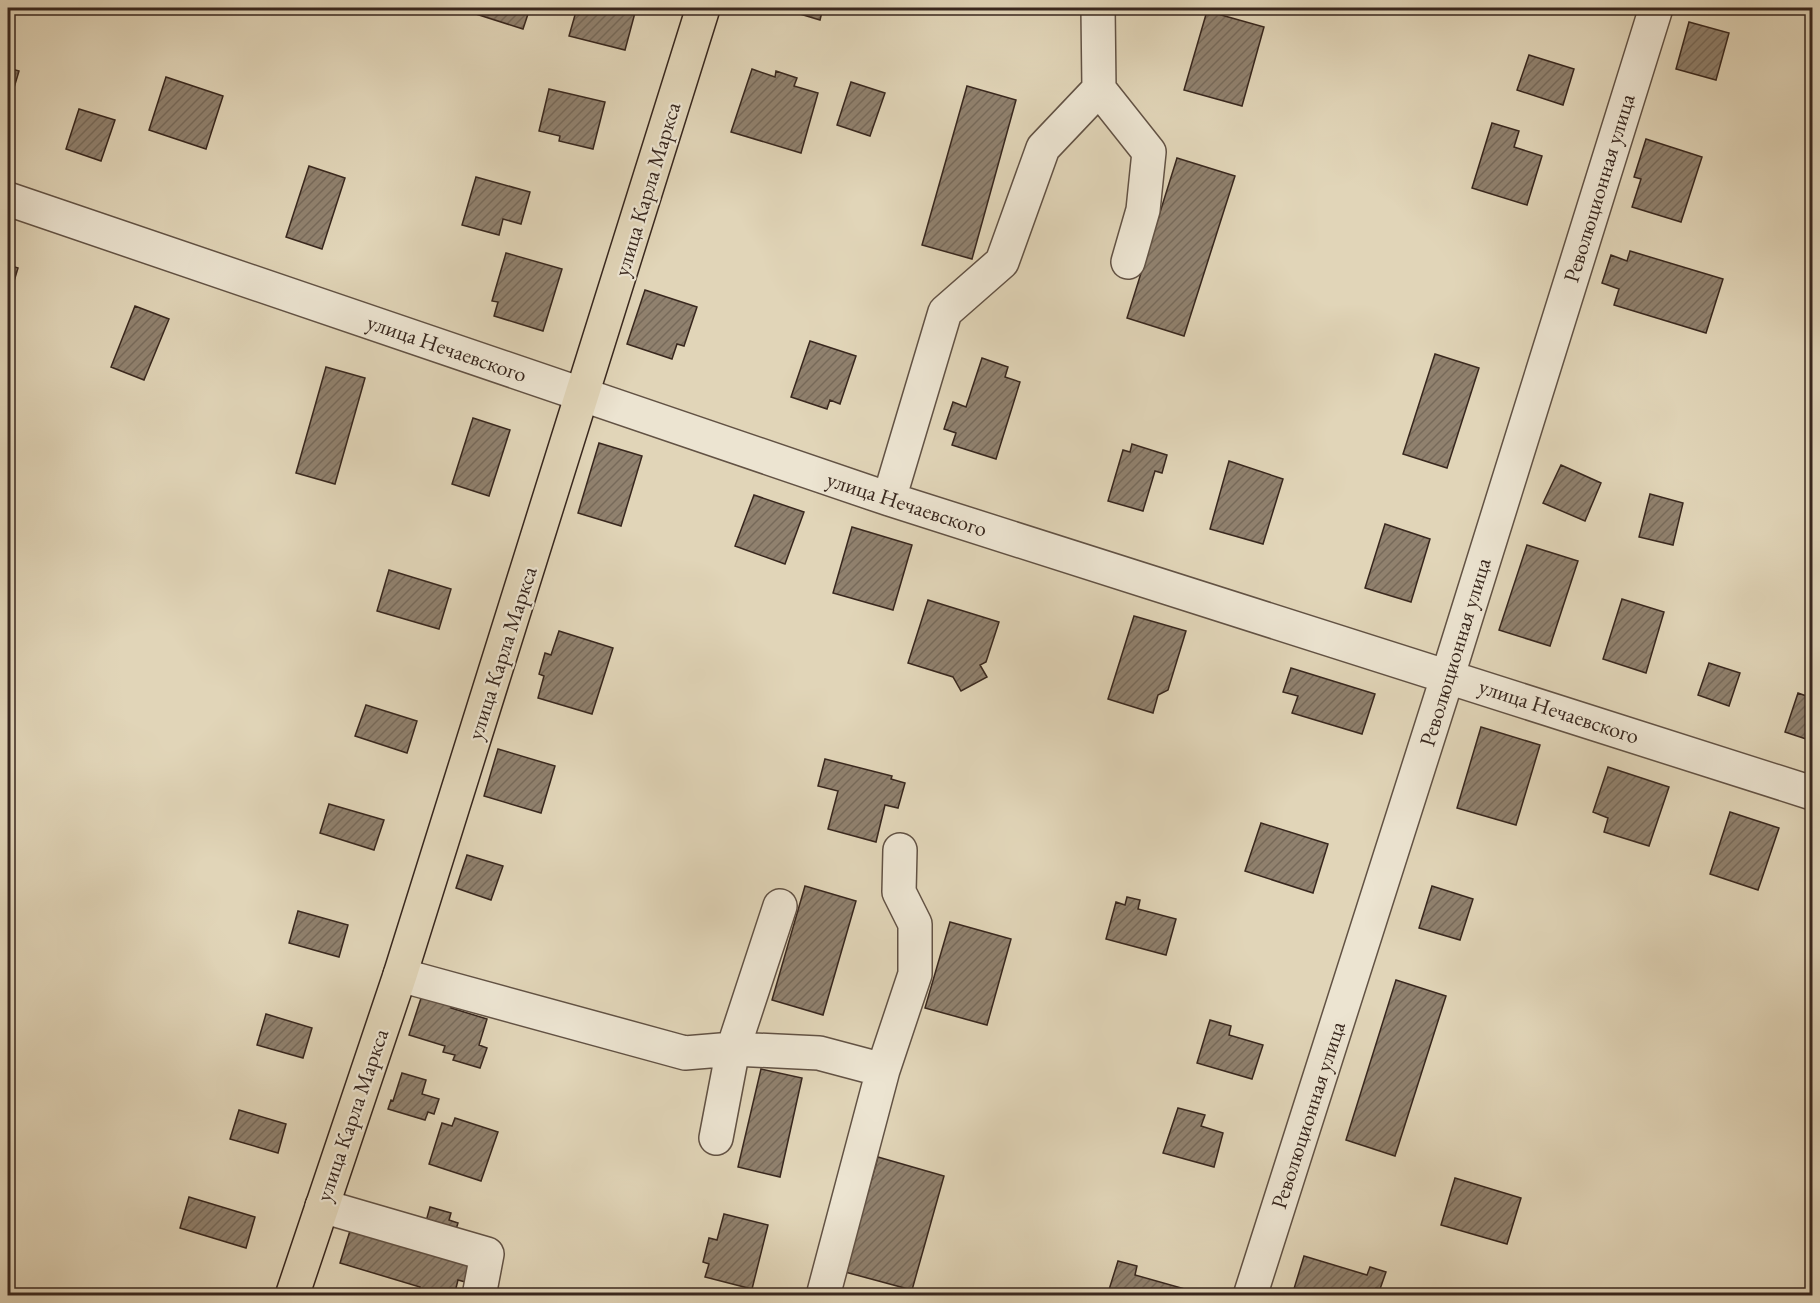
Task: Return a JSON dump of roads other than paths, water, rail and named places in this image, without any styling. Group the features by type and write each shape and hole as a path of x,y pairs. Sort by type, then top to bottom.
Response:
{"main road":[{"name":"улица Карла Маркса","path":"292,1296 400,975 584,395 703,8"}],"street":[{"path":"1098,8 1099,89 1149,152 1143,210 1128,262"},
{"name":"Революционная улица","path":"1250,1296 1448,675 1656,8"},
{"path":"889,500 945,312 1002,262 1043,148 1099,89"},
{"name":"улица Нечаевского","path":"8,199 889,500 1448,675 1812,793"},
{"path":"823,1296 883,1070 915,974 915,924 899,892 900,850"},
{"path":"716,1138 733,1049 780,906"},
{"path":"400,975 685,1053 733,1049 819,1053 883,1070"},
{"path":"322,1206 487,1254 479,1296"}]}
